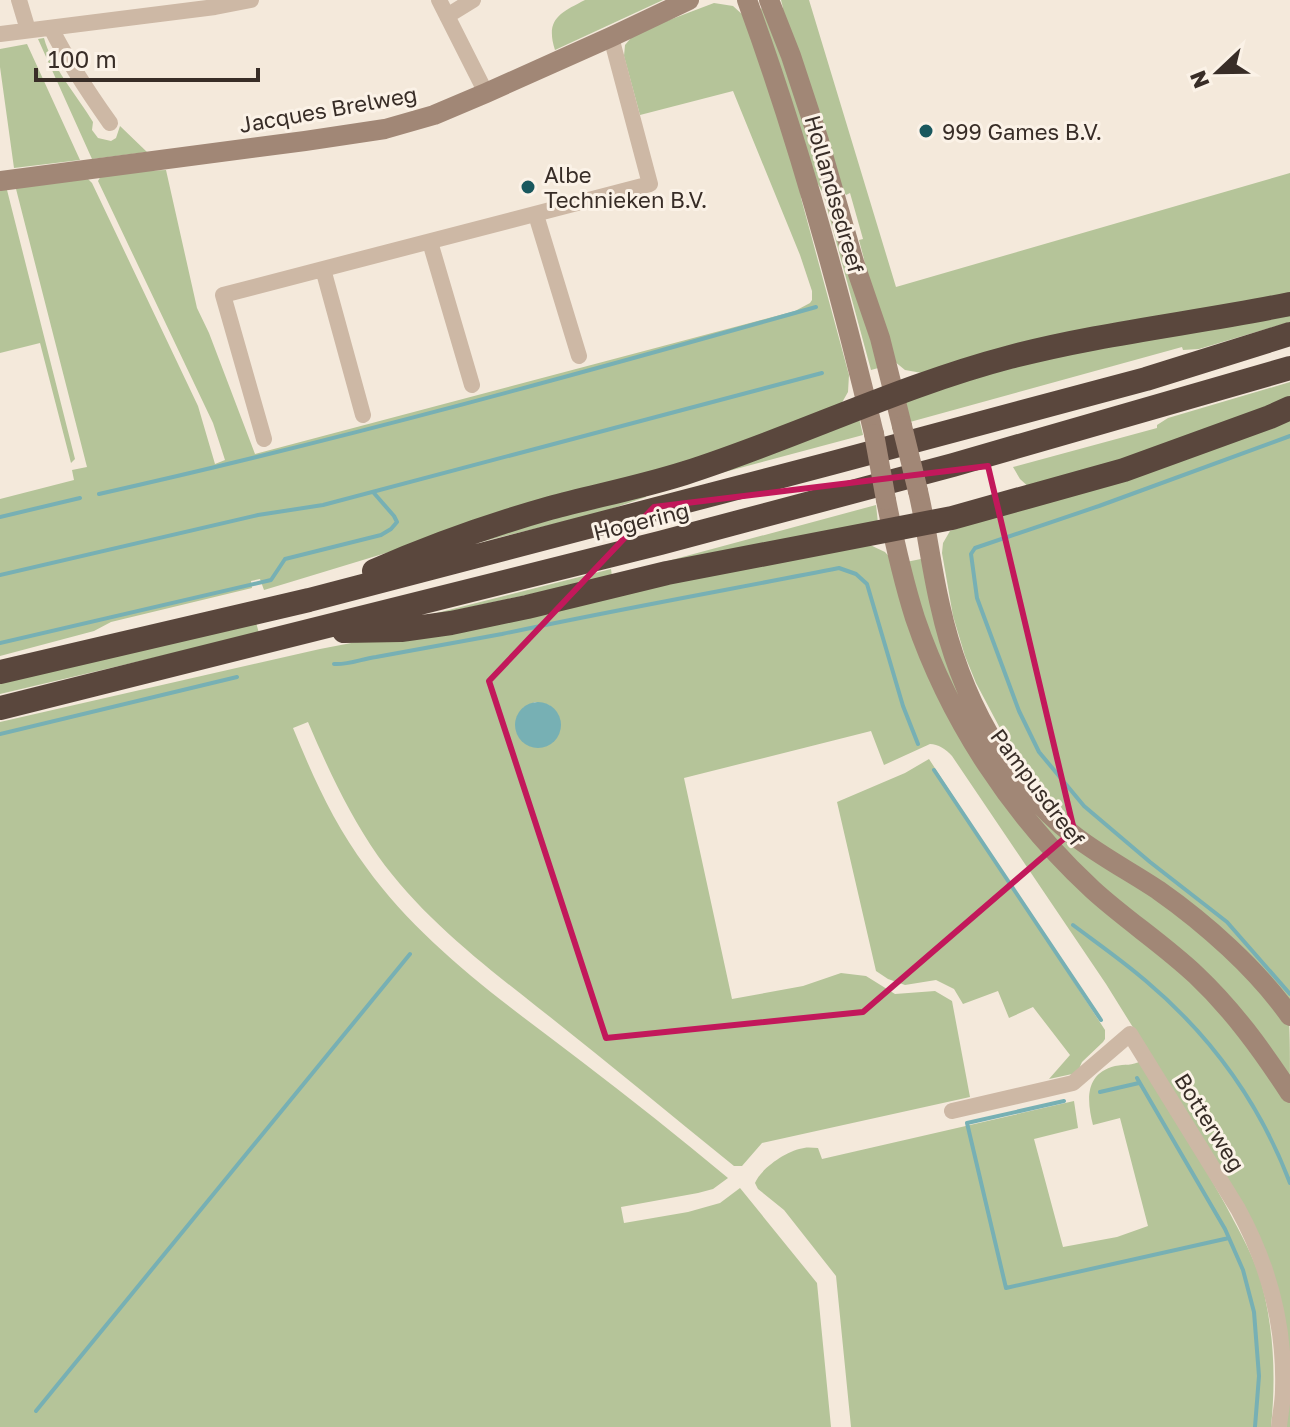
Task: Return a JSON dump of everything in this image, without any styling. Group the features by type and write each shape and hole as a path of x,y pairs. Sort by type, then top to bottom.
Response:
{"highway":[{"path":"309,600 425,548 548,509 682,474 770,444 867,405 1009,357 1290,304"},
{"name":"Hogering","path":"0,672 309,600 1131,383 1290,334"},
{"name":"Hogering","path":"0,708 660,543 939,469 1290,368"},
{"path":"305,631 401,630 451,623 680,570 952,518 1124,470 1290,408"}],"main road":[{"name":"Jacques Brelweg","path":"0,181 385,129 434,115 486,93 689,0"},
{"name":"Hollandsedreef","path":"747,0 776,79 813,200 867,405 886,500"},
{"name":"Hollandsedreef","path":"769,0 819,141 880,338 918,491"},
{"name":"Pampusdreef","path":"918,491 940,606 959,669 985,727 1016,775 1042,808 1076,837 1159,891 1219,939 1290,1016"},
{"name":"Pampusdreef","path":"886,500 916,618 931,659 979,754 1035,830 1066,864 1218,997 1248,1031 1290,1093"}],"street":[{"path":"19,0 28,30"},
{"path":"0,34 251,0"},
{"path":"439,0 486,93"},
{"path":"447,16 473,0"},
{"path":"51,28 80,82 110,123"},
{"path":"264,439 223,295 650,184 611,37"},
{"path":"536,215 579,356"},
{"path":"430,242 472,385"},
{"path":"323,269 363,415"},
{"name":"Botterweg","path":"952,1111 1073,1083 1130,1034 1238,1209 1267,1275 1278,1314 1283,1389 1279,1427"}],"highlighted area":[{"path":"988,466 1074,830 863,1012 606,1038 489,681 654,507"}],"green space":[{"path":"585,0 663,0 555,50 552,31 557,18"},
{"path":"781,0 809,0 896,287 1290,173 1290,301 922,373 905,370 894,361 867,284 859,240 863,239 850,193 846,195 837,181 781,10"},
{"path":"714,3 733,6 744,16 799,174 801,198 849,375 848,392 840,406 793,429 264,590 260,579 251,581 252,588 111,622 94,631 0,656 0,499 74,480 72,470 87,467 15,185 88,179 92,183 198,406 215,464 225,460 213,423 98,181 105,173 166,170 197,308 255,454 795,311 810,303 812,291 800,255 733,91 640,115 624,56 625,45 635,33"},
{"path":"763,8 796,97 882,367 871,370 823,193 806,163 756,10"},
{"path":"44,38 59,70 93,122 92,130 98,138 111,141 116,138 120,126 147,152 92,159 38,39"},
{"path":"27,44 80,160 14,168 0,49"},
{"path":"6,186 75,459 71,463 40,343 0,353 0,187"},
{"path":"1290,311 1290,322 1199,349 1183,350 1182,347 910,422 901,398 1055,356"},
{"path":"1290,382 1290,402 1032,490 1013,467 1157,428 1168,418"},
{"path":"1290,413 1290,1008 1071,828 1020,766 965,656 953,616 942,553 943,543 950,531"},
{"path":"858,414 863,435 646,493 646,497 599,513 428,555"},
{"path":"876,505 878,523 401,622 611,569 612,576"},
{"path":"868,544 885,552 893,561 992,780 1197,983 1290,1103 1290,1427 1283,1427 1275,1291 1162,1074 1106,984 945,749 930,744 884,765 871,731 684,778 732,999 803,986 841,973 866,976 895,994 935,991 952,1001 970,1097 762,1143 742,1166 734,1166 472,955 432,918 378,856 331,774 308,722 293,728 308,764 344,834 388,896 466,972 728,1178 713,1189 621,1207 624,1223 720,1203 740,1188 817,1283 831,1427 0,1427 0,722 320,649","holes":["535,702 549,705 556,712 555,738 547,745 531,746 523,708"]},
{"path":"926,558 940,623 959,687 988,747 1006,774 1064,834 1183,916 1217,945 1270,999 1289,1023 1290,1083 1261,1040 1216,987 1083,873 1006,784 964,717 930,646 912,592 906,562"},
{"path":"255,619 259,633 0,694 0,682"},
{"path":"929,759 1105,1030 1105,1039 1082,1062 1077,1073 1049,1079 1070,1055 1033,1007 1009,1018 998,991 963,1004 954,989 936,980 905,985 876,971 837,802 905,773"},
{"path":"1141,1061 1225,1204 1258,1271 1271,1335 1271,1427 851,1427 836,1276 784,1210 758,1189 755,1183 758,1177 776,1161 798,1149 818,1148 822,1159 1074,1101 1078,1128 1034,1139 1063,1247 1117,1237 1148,1226 1120,1118 1093,1125 1090,1090 1098,1075 1105,1070"}],"water":[{"path":"538,702 554,709 561,725 554,741 538,748 522,741 515,725 522,709"}],"waterway":[{"path":"99,494 459,405 816,307"},
{"path":"0,575 258,515 323,505 822,373"},
{"path":"1290,436 975,548 971,554 977,598 1019,711 1039,752 1084,806 1227,922 1290,994"},
{"path":"0,643 271,580 285,559 381,535 391,529 397,522 373,492"},
{"path":"0,517 80,498"},
{"path":"334,664 839,568 856,574 867,584 903,706 918,744"},
{"path":"0,734 237,677"},
{"path":"934,770 1101,1020"},
{"path":"1073,925 1146,981 1212,1048 1264,1126 1290,1183"},
{"path":"36,1411 410,954"},
{"path":"1137,1078 1225,1229 1243,1270 1254,1312 1259,1376 1255,1427"},
{"path":"1100,1092 1139,1083"},
{"path":"1064,1101 967,1123 1006,1288 1229,1238"}],"place":[{"name":"999 Games B.V.","path":"926,131"},
{"name":"Albe Technieken B.V.","path":"528,187"}]}
